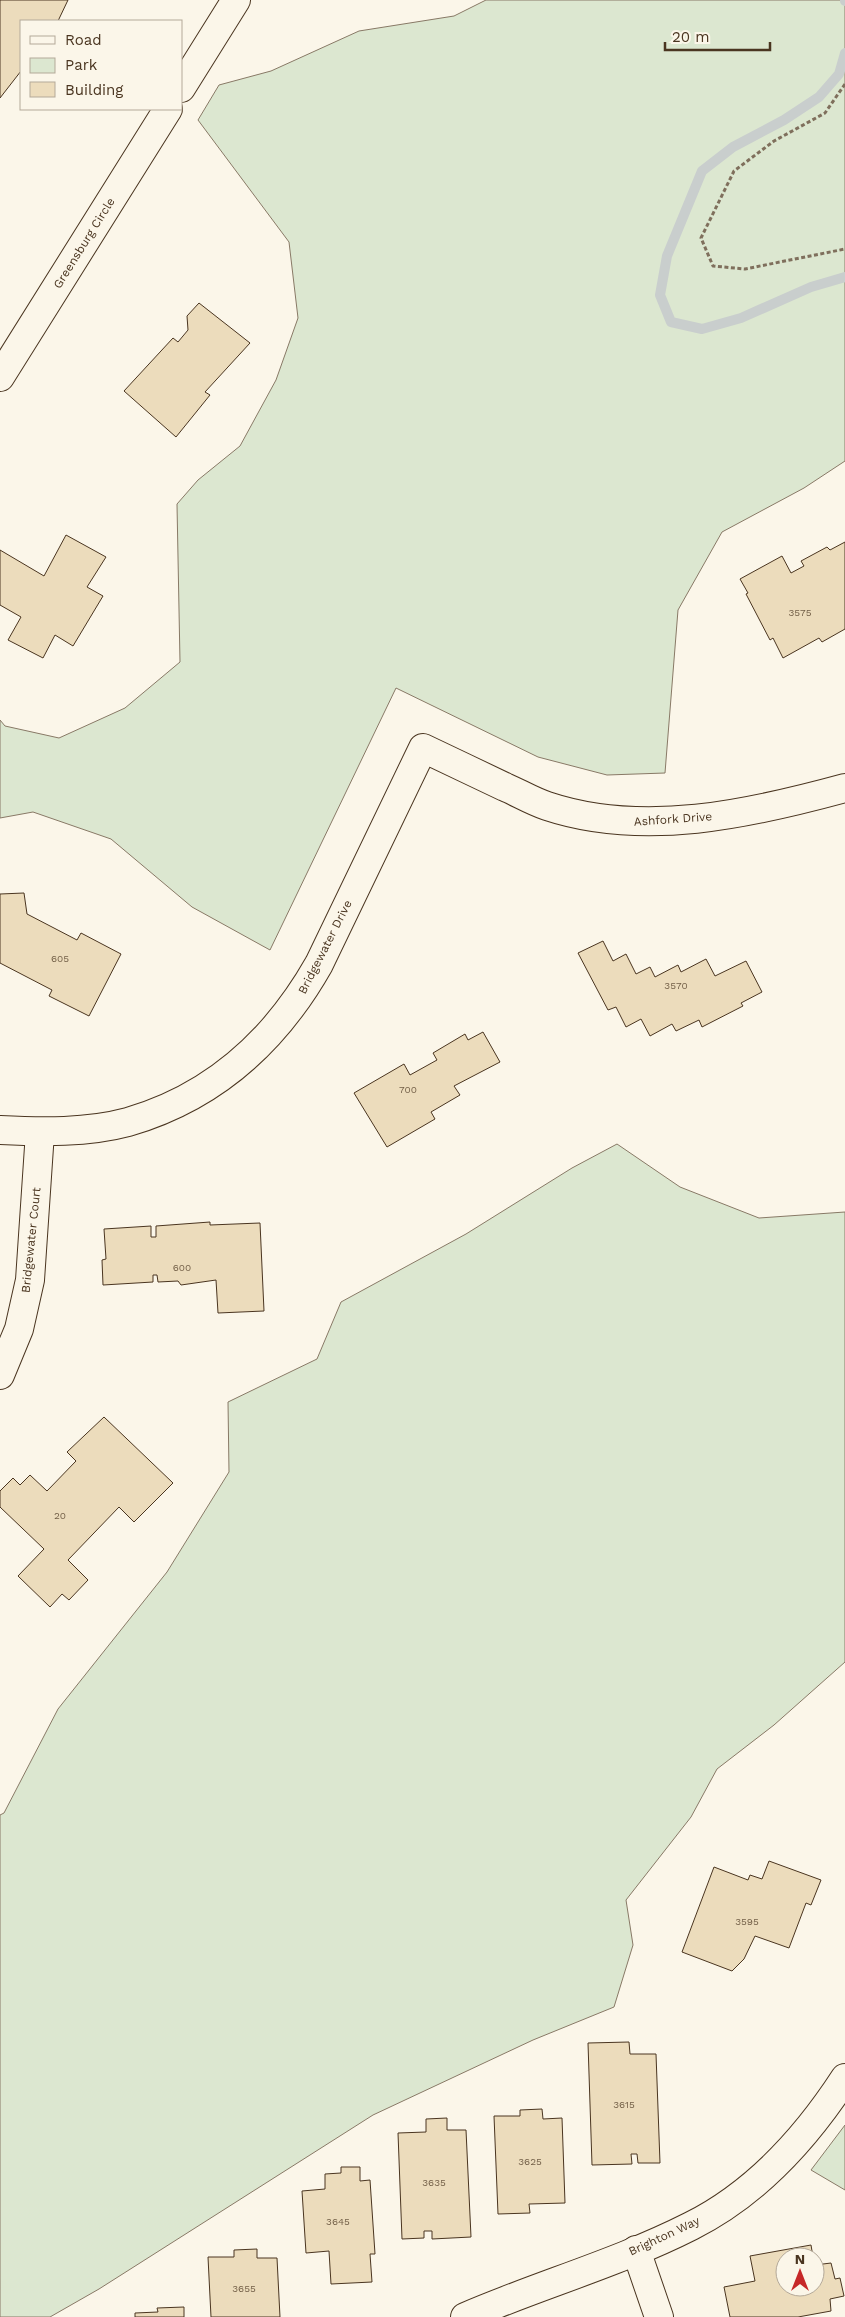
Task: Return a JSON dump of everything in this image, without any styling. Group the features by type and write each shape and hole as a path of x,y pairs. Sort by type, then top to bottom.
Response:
{"street":[{"path":"182,86 236,0"},
{"name":"Greensburg Circle","path":"0,377 167,110"},
{"name":"Ashfork Drive","path":"423,748 545,806 588,818 635,823 713,817 789,803 845,788"},
{"name":"Bridgewater Drive","path":"0,1130 40,1132 86,1129 128,1122 180,1102 228,1074 267,1038 300,997 319,964 423,748"},
{"name":"Bridgewater Court","path":"0,1375 18,1329 30,1280 40,1132"},
{"name":"Brighton Way","path":"465,2317 692,2226 742,2194 783,2158 824,2110 845,2078"},
{"path":"636,2250 659,2317"}],"path":[{"path":"845,84 825,113 774,141 734,171 701,238 713,266 745,269 835,253 845,249"}],"green space":[{"path":"486,0 845,0 845,461 804,488 722,532 678,610 665,773 607,775 538,757 396,688 270,950 192,907 111,839 33,812 0,818 0,720 5,726 59,738 125,708 180,662 177,504 198,480 240,446 276,380 298,318 289,242 198,120 219,85 271,71 359,31 454,16"},
{"path":"617,1144 680,1187 759,1218 845,1212 845,1662 774,1725 717,1769 691,1817 626,1900 633,1945 614,2007 533,2040 373,2115 99,2289 50,2317 0,2317 0,1815 4,1813 58,1709 167,1572 229,1472 228,1402 317,1359 341,1302 466,1234 572,1168"},
{"path":"845,2125 845,2190 811,2170"}],"building":[{"path":"0,0 68,0 58,20 20,20 20,72 0,98"},
{"path":"199,303 250,343 205,392 210,395 176,437 124,391 173,338 178,342 188,330 187,316"},
{"path":"66,535 106,557 87,587 103,596 73,646 55,635 43,658 8,640 21,617 0,605 0,550 44,576"},
{"path":"845,542 845,629 822,642 819,638 783,658 773,638 770,640 740,579 782,556 791,573 804,566 801,561 827,547 830,550"},
{"path":"24,893 27,914 77,940 81,933 121,954 89,1016 49,996 52,990 0,963 0,894"},
{"path":"603,941 613,961 626,954 636,974 650,967 655,977 678,965 681,972 706,959 715,976 746,961 762,992 741,1003 743,1006 702,1027 699,1020 676,1031 672,1024 650,1036 641,1019 626,1027 616,1007 608,1010 578,953"},
{"path":"483,1032 500,1062 454,1086 460,1095 431,1112 435,1119 387,1147 354,1093 404,1064 410,1075 437,1060 433,1053 465,1034 468,1040"},
{"path":"210,1222 210,1225 260,1223 264,1311 218,1313 216,1280 181,1285 178,1281 158,1282 157,1275 153,1275 153,1282 103,1285 102,1260 106,1259 104,1229 151,1226 151,1237 156,1237 156,1226"},
{"path":"104,1417 173,1483 134,1522 119,1507 68,1560 88,1580 69,1600 62,1594 50,1607 18,1576 44,1549 0,1507 0,1491 13,1478 20,1485 30,1475 47,1491 76,1461 67,1452"},
{"path":"769,1861 821,1880 811,1905 806,1903 789,1948 755,1936 744,1959 732,1971 682,1952 714,1867 748,1880 750,1875 762,1879"},
{"path":"629,2042 630,2054 656,2054 660,2163 638,2163 637,2154 631,2154 632,2164 592,2165 588,2043"},
{"path":"542,2109 543,2119 562,2118 565,2203 529,2204 530,2213 498,2214 494,2116 520,2116 520,2110"},
{"path":"447,2118 447,2130 466,2130 471,2237 432,2239 432,2231 424,2231 424,2238 402,2239 398,2133 426,2132 426,2119"},
{"path":"341,2167 360,2167 360,2181 370,2180 375,2254 370,2254 372,2282 331,2284 329,2251 306,2253 302,2191 325,2189 325,2174 341,2173"},
{"path":"257,2249 257,2258 277,2258 280,2317 211,2317 208,2257 234,2257 234,2250"},
{"path":"775,2251 775,2297 825,2297 825,2264 831,2263 835,2279 840,2278 844,2296 830,2299 831,2311 798,2317 730,2317 724,2287 755,2281 750,2256"},
{"path":"184,2307 184,2317 135,2317 135,2313 158,2312 157,2308"}],"waterway":[{"path":"845,53 839,74 819,97 784,120 733,147 702,171 667,256 660,295 671,322 702,329 741,318 811,287 845,277"}]}
